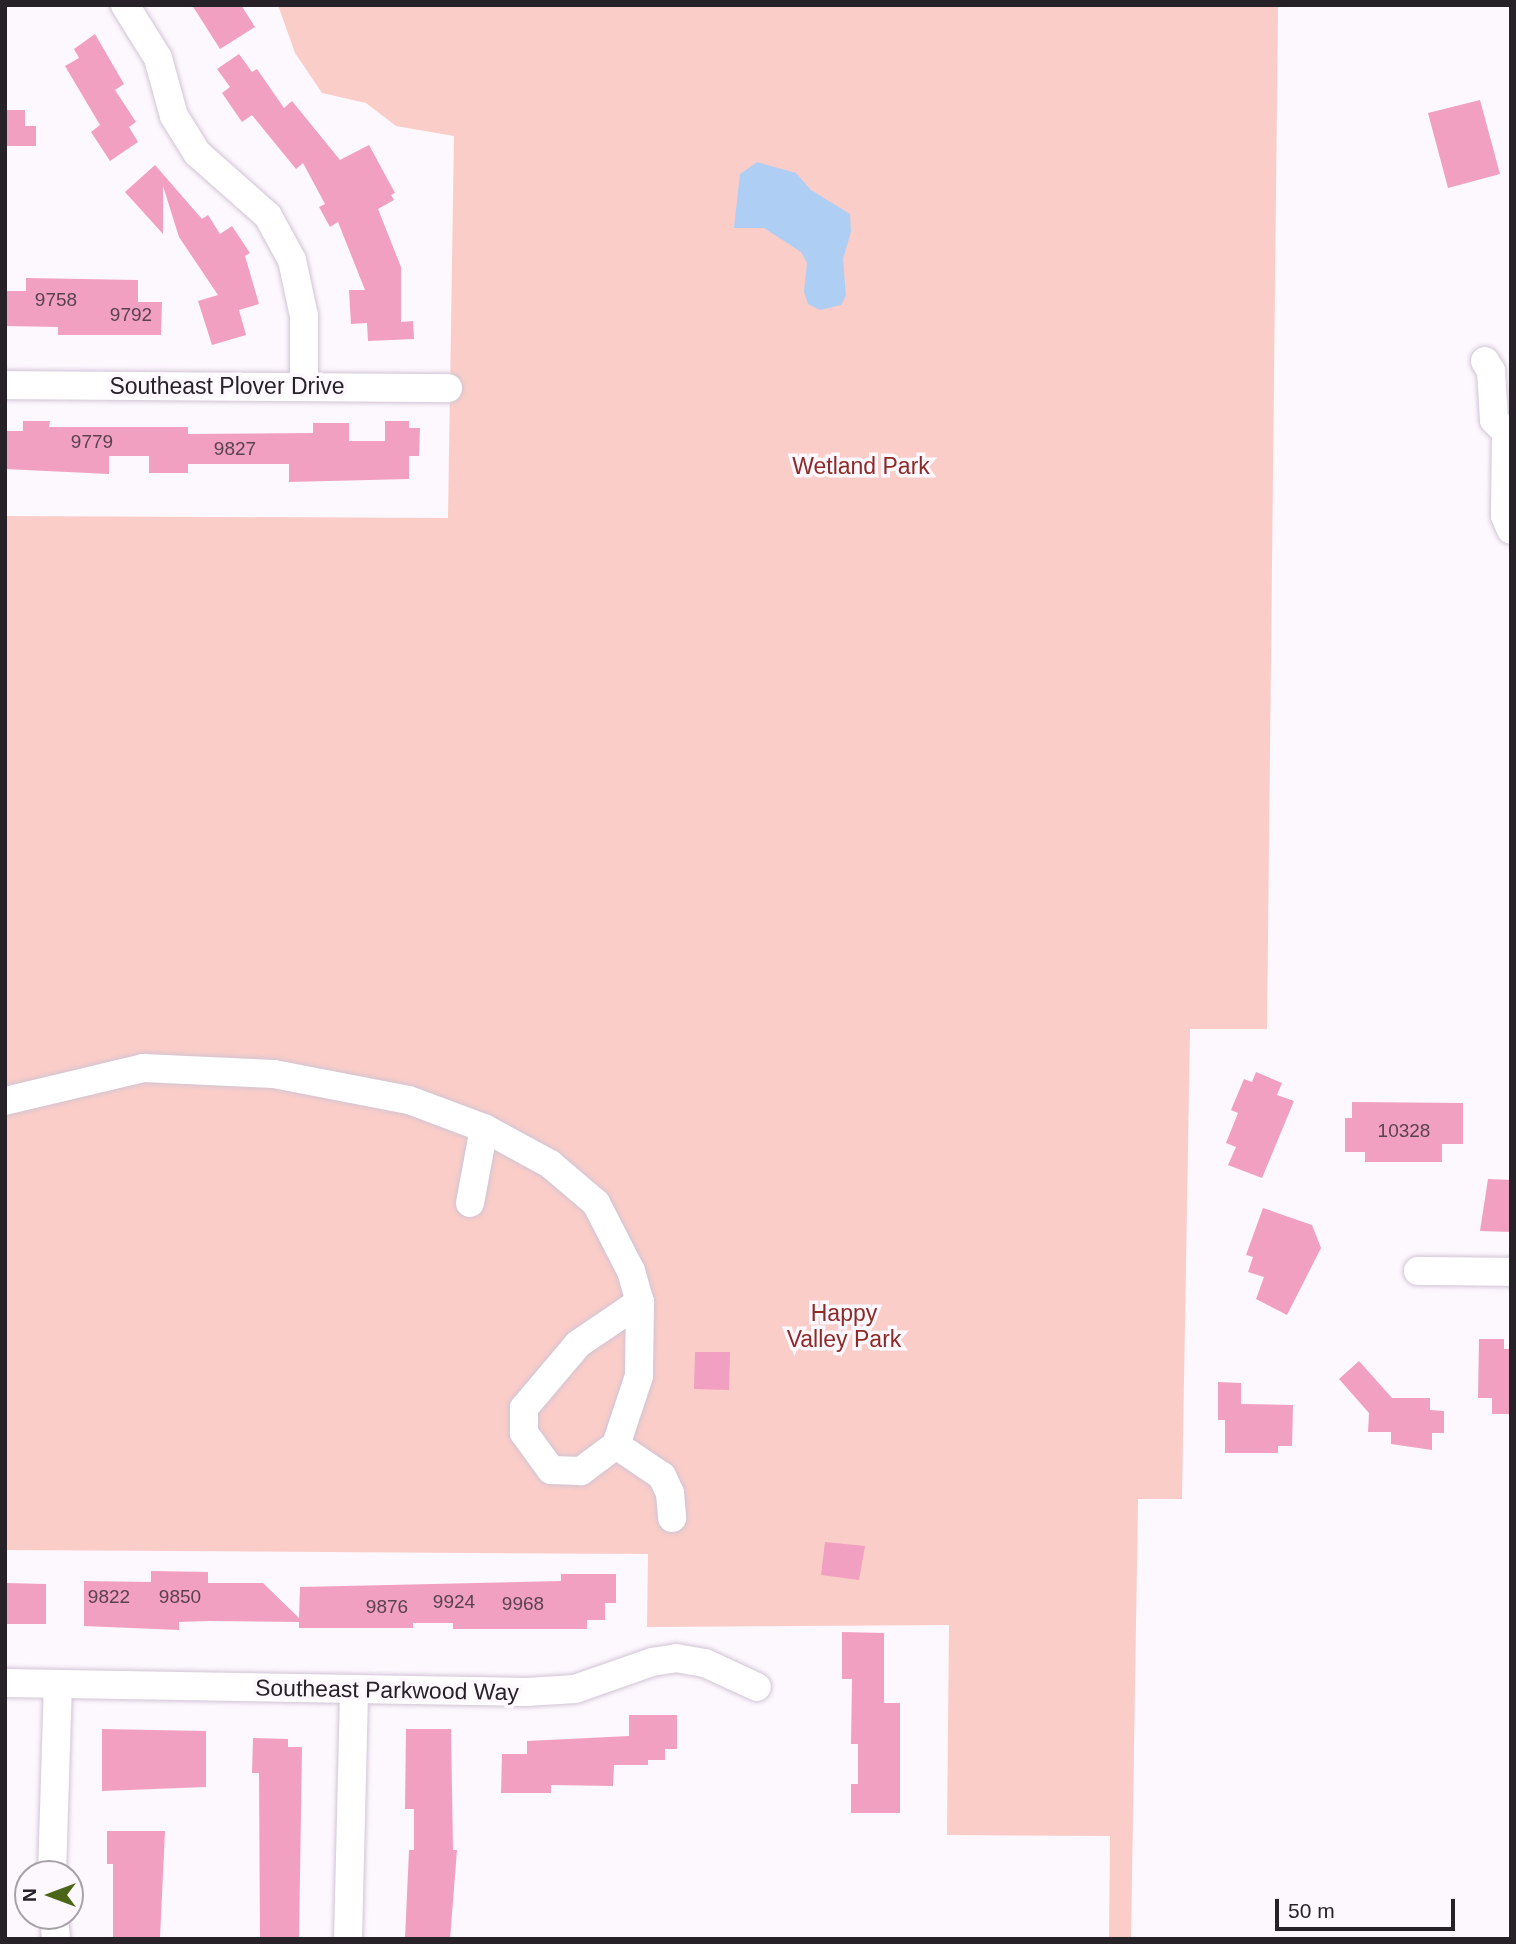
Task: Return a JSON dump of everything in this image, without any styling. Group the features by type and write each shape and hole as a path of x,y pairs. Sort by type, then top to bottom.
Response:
{"street":[{"path":"125,5 158,58 174,116 197,153 268,216 292,260 304,316 304,387"},
{"path":"1485,361 1491,371 1494,420 1506,432 1505,516 1511,530"},
{"name":"Southeast Plover Drive","path":"5,385 449,388"},
{"path":"5,1101 143,1068 214,1069 274,1074 408,1100 484,1128 550,1164 596,1203 631,1271 640,1302 639,1376 616,1446 581,1471 551,1470 524,1433 524,1408 578,1344 640,1302"},
{"path":"470,1203 484,1128"},
{"path":"1418,1271 1511,1272"},
{"path":"616,1446 662,1476 670,1493 673,1518"},
{"name":"Southeast Parkwood Way","path":"5,1684 354,1690 575,1689 652,1662 676,1658 705,1663 757,1687"},
{"path":"52,1860 58,1684"},
{"path":"348,1939 354,1690"}],"green space":[{"path":"278,5 1278,5 1267,1029 1190,1029 1182,1499 1138,1499 1131,1939 1109,1939 1110,1836 947,1835 949,1625 647,1627 648,1554 5,1550 5,516 448,518 454,136 396,126 366,103 322,93 295,53"}],"water":[{"path":"757,162 796,173 811,190 850,214 851,232 843,259 846,296 841,305 820,310 808,304 804,292 807,263 801,252 764,228 734,228 740,174"}],"building":[{"path":"192,5 241,5 255,27 220,49"},
{"path":"95,34 124,84 115,90 136,122 129,127 138,142 110,161 91,132 100,125 65,66 79,58 74,49"},
{"path":"239,54 252,72 257,69 284,108 292,101 340,160 369,145 395,193 391,195 394,200 378,209 401,267 401,322 413,321 414,339 368,341 367,323 351,324 349,290 365,290 338,222 330,227 319,207 325,204 303,163 296,169 252,115 242,122 222,93 230,87 217,69"},
{"path":"1480,100 1500,174 1448,188 1428,113"},
{"path":"5,110 25,110 25,126 36,126 36,146 5,146"},
{"path":"155,165 202,219 208,215 220,234 232,226 250,253 245,256 259,304 239,310 246,335 212,345 198,301 218,295 179,237 163,186 163,234 125,192"},
{"path":"26,278 138,280 138,302 162,302 161,335 58,335 58,327 5,326 5,291 26,291"},
{"path":"23,421 50,421 49,427 188,427 188,434 313,433 313,423 349,423 349,441 385,441 385,421 409,421 409,428 420,428 419,456 409,456 409,479 289,482 289,464 188,464 188,473 149,473 149,456 109,456 109,474 5,469 5,431 23,431"},
{"path":"1256,1072 1282,1083 1277,1095 1294,1101 1262,1178 1228,1165 1236,1147 1226,1143 1238,1113 1231,1110 1244,1079 1252,1082"},
{"path":"1352,1102 1463,1103 1463,1144 1442,1144 1442,1162 1365,1162 1365,1152 1345,1152 1345,1118 1352,1118"},
{"path":"1488,1179 1511,1180 1511,1232 1480,1231"},
{"path":"1263,1208 1312,1225 1321,1248 1287,1315 1256,1299 1264,1277 1248,1272 1253,1257 1246,1255"},
{"path":"1479,1339 1504,1339 1504,1349 1511,1349 1511,1414 1492,1414 1492,1398 1478,1398"},
{"path":"695,1352 730,1352 729,1390 694,1389"},
{"path":"1359,1361 1392,1398 1430,1398 1430,1410 1444,1411 1444,1433 1432,1433 1432,1450 1391,1444 1391,1432 1368,1432 1369,1413 1339,1379"},
{"path":"1218,1382 1241,1383 1241,1404 1293,1405 1292,1446 1278,1446 1278,1453 1225,1453 1225,1420 1218,1420"},
{"path":"825,1542 865,1546 859,1580 821,1575"},
{"path":"151,1571 208,1572 208,1583 263,1583 299,1618 300,1587 561,1581 561,1574 616,1574 616,1603 605,1603 605,1620 587,1620 587,1629 453,1629 453,1623 413,1623 413,1628 299,1628 299,1622 208,1621 179,1622 179,1630 84,1626 84,1581 151,1582"},
{"path":"6,1583 46,1584 46,1624 5,1624"},
{"path":"842,1632 884,1633 884,1703 900,1703 900,1813 851,1813 851,1784 858,1784 858,1744 851,1744 852,1679 842,1679"},
{"path":"629,1715 677,1715 677,1749 665,1749 665,1760 648,1760 648,1765 614,1765 613,1786 551,1785 551,1793 501,1793 502,1754 527,1754 527,1741 629,1736"},
{"path":"102,1729 206,1731 206,1787 102,1791"},
{"path":"406,1729 451,1729 453,1850 457,1850 450,1939 405,1939 409,1850 414,1850 414,1809 405,1809"},
{"path":"253,1738 288,1739 288,1747 302,1747 299,1939 260,1939 259,1773 252,1773"},
{"path":"107,1831 165,1831 160,1938 113,1938 113,1864 107,1864"}],"park label":[{"name":"Wetland Park","path":"861,466"},
{"name":"Happy Valley Park","path":"844,1326"}]}
